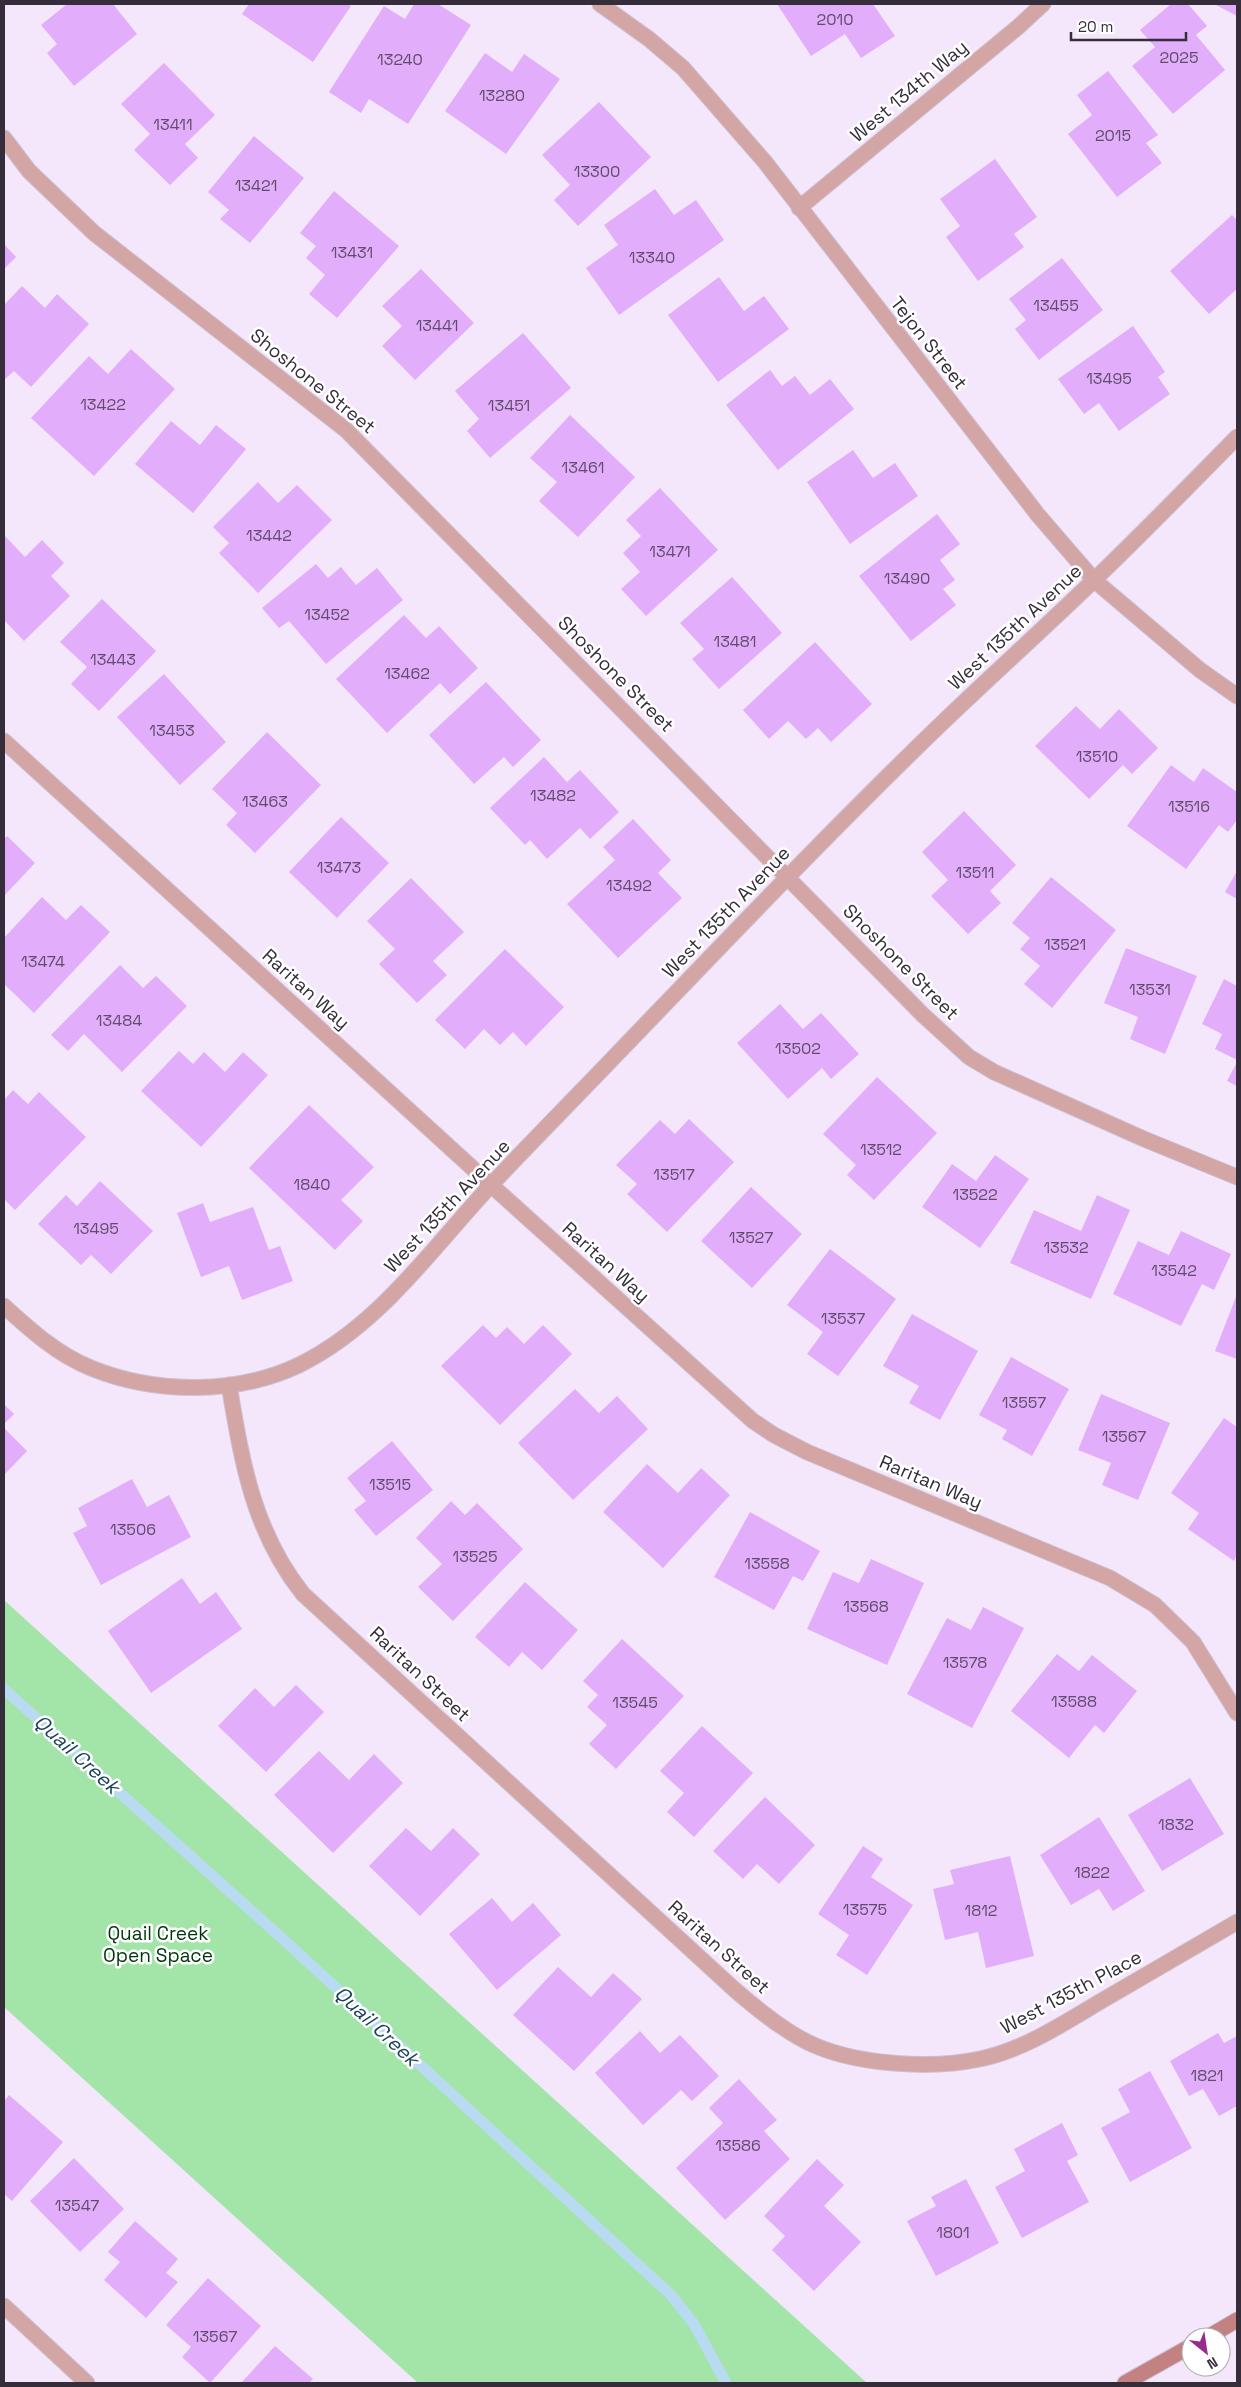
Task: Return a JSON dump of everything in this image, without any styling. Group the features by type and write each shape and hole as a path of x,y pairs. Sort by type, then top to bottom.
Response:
{"main road":[{"path":"1225,2327 1237,2320"},
{"path":"1125,2383 1181,2352"}],"street":[{"name":"Tejon Street","path":"600,4 650,39 683,68 765,162 1038,515 1094,580 1200,670 1237,696"},
{"name":"West 134th Way","path":"799,208 1018,27 1043,4"},
{"name":"Shoshone Street","path":"4,138 29,171 94,233 346,430 923,1015 969,1057 994,1072 1144,1139 1237,1176"},
{"name":"West 135th Avenue","path":"229,1385 264,1378 297,1366 327,1349 356,1328 397,1290 491,1185 788,876 940,725 1094,580 1237,437"},
{"name":"Raritan Way","path":"4,741 753,1422 807,1452 1110,1578 1155,1605 1193,1642 1237,1712"},
{"path":"4,1306 36,1335 88,1367 137,1383 198,1388 229,1385"},
{"name":"Raritan Street","path":"229,1385 242,1465 265,1534 284,1570 303,1594 734,1990 762,2012 814,2046 844,2056 883,2063"},
{"name":"West 135th Place","path":"883,2063 950,2062 980,2059 1014,2048 1054,2029 1237,1922"},
{"path":"4,2306 88,2383"}],"green space":[{"name":"Quail Creek Open Space","path":"4,1600 867,2383 418,2383 4,2007"}],"building":[{"path":"67,4 113,4 137,34 74,86 47,53 57,44 41,25"},
{"path":"249,4 347,4 351,6 313,62 242,14"},
{"path":"414,4 438,4 471,25 408,124 369,99 361,113 329,92 384,6 405,19"},
{"path":"777,4 873,4 895,36 861,58 845,34 811,56"},
{"path":"1171,4 1188,4 1207,26 1196,35 1225,70 1173,114 1132,66 1155,47 1140,30"},
{"path":"1214,4 1237,4 1237,16"},
{"path":"485,53 512,72 524,54 560,79 506,154 445,111"},
{"path":"164,63 215,115 185,144 198,158 170,185 134,150 150,134 121,104"},
{"path":"1108,71 1158,135 1146,143 1162,163 1117,197 1068,134 1092,115 1077,95"},
{"path":"599,102 651,157 578,226 554,200 570,185 542,155"},
{"path":"254,136 304,178 250,243 220,219 229,210 208,192"},
{"path":"995,159 1037,217 1014,234 1024,247 978,281 946,237 960,226 940,199"},
{"path":"655,189 674,215 696,200 724,240 619,315 586,268 618,245 604,225"},
{"path":"334,191 399,246 337,318 309,294 325,275 306,258 316,246 300,233"},
{"path":"1232,215 1237,220 1237,289 1209,314 1170,271"},
{"path":"4,244 16,257 4,269"},
{"path":"1062,258 1103,310 1039,360 1015,329 1026,320 1009,299"},
{"path":"421,269 474,323 415,380 382,346 402,326 382,306"},
{"path":"719,277 744,311 764,296 789,329 718,382 668,315"},
{"path":"22,286 45,308 57,294 89,324 31,387 14,371 4,380 4,305"},
{"path":"1133,326 1165,372 1158,377 1170,394 1119,431 1099,403 1084,414 1058,379"},
{"path":"523,333 571,388 490,458 467,431 479,419 455,391"},
{"path":"131,349 175,389 94,476 31,418 89,356 108,374"},
{"path":"770,370 782,386 795,376 810,395 830,379 854,409 778,470 726,405"},
{"path":"570,415 635,477 578,537 539,501 557,482 530,458"},
{"path":"171,421 200,445 216,425 246,449 193,513 135,464"},
{"path":"853,450 873,478 895,463 918,496 850,544 807,482"},
{"path":"258,482 278,503 297,485 332,520 258,593 219,553 229,543 213,527"},
{"path":"660,488 718,550 646,616 621,589 640,572 623,553 641,536 626,520"},
{"path":"937,514 960,544 940,560 955,580 943,589 956,605 911,641 859,576"},
{"path":"4,535 25,557 42,540 64,563 51,576 70,596 24,641 4,620"},
{"path":"316,564 328,578 341,567 356,585 377,568 403,600 326,664 289,621 279,628 262,608"},
{"path":"732,577 782,633 719,689 692,659 704,649 680,623"},
{"path":"102,599 156,651 99,711 71,684 87,667 60,642"},
{"path":"404,615 426,638 439,626 478,668 450,694 440,683 387,733 336,679"},
{"path":"815,642 872,704 831,742 818,728 806,739 788,721 769,739 743,710"},
{"path":"164,674 226,742 180,785 117,717"},
{"path":"486,682 541,740 513,767 504,757 474,784 429,735"},
{"path":"1076,706 1100,729 1119,709 1158,748 1132,774 1123,765 1089,799 1035,746"},
{"path":"267,732 321,785 255,853 226,825 237,813 212,789"},
{"path":"544,757 567,782 580,770 619,812 590,839 580,828 547,859 530,840 525,845 490,808"},
{"path":"1171,765 1194,782 1203,768 1237,792 1237,820 1228,832 1219,825 1186,869 1127,826"},
{"path":"964,811 1016,865 990,891 1001,903 968,934 931,896 948,880 922,852"},
{"path":"341,817 389,863 337,918 289,872"},
{"path":"633,819 671,860 658,873 682,898 618,958 567,904 615,860 603,847"},
{"path":"7,836 35,863 4,896 4,839"},
{"path":"1237,871 1237,899 1225,892"},
{"path":"1051,877 1116,930 1052,1008 1024,984 1040,966 1020,949 1030,938 1012,923"},
{"path":"411,878 464,932 433,961 447,975 417,1003 379,964 395,949 367,921"},
{"path":"42,897 66,920 81,905 110,932 34,1013 4,984 4,938"},
{"path":"1126,948 1197,976 1165,1054 1130,1039 1138,1017 1104,1003"},
{"path":"505,949 564,1007 526,1046 513,1032 500,1045 484,1029 465,1049 435,1020"},
{"path":"120,965 143,988 156,976 187,1006 122,1072 84,1034 68,1051 51,1035"},
{"path":"1224,979 1237,986 1237,1060 1215,1049 1222,1034 1202,1024"},
{"path":"780,1004 803,1029 821,1013 859,1054 831,1079 822,1068 788,1099 737,1043"},
{"path":"179,1051 193,1064 204,1052 225,1072 243,1052 268,1075 201,1147 141,1091"},
{"path":"1237,1062 1237,1086 1227,1081"},
{"path":"877,1077 937,1133 874,1200 847,1175 856,1165 823,1134"},
{"path":"13,1090 28,1104 39,1092 86,1137 15,1210 4,1199 4,1100"},
{"path":"309,1105 374,1167 341,1200 363,1221 335,1250 249,1168"},
{"path":"689,1119 734,1162 667,1232 627,1194 637,1184 616,1165 660,1120 675,1134"},
{"path":"995,1155 1029,1179 980,1248 922,1207 952,1164 976,1181"},
{"path":"100,1181 153,1231 111,1274 91,1255 81,1265 38,1224 66,1195 77,1206"},
{"path":"751,1187 802,1234 752,1288 701,1241"},
{"path":"1097,1195 1130,1210 1091,1299 1010,1263 1034,1210 1081,1231"},
{"path":"203,1203 210,1222 253,1207 269,1250 280,1246 293,1281 242,1300 229,1266 201,1277 177,1213"},
{"path":"1181,1231 1231,1254 1214,1290 1202,1284 1181,1326 1113,1294 1138,1241 1169,1255"},
{"path":"830,1249 896,1299 838,1376 807,1354 823,1332 787,1305"},
{"path":"1237,1294 1237,1359 1215,1351"},
{"path":"912,1314 978,1351 940,1420 909,1403 919,1386 883,1366"},
{"path":"483,1325 496,1338 507,1327 524,1344 543,1325 572,1354 500,1425 441,1366"},
{"path":"1011,1357 1069,1389 1032,1456 1002,1439 1007,1430 979,1415"},
{"path":"575,1389 599,1413 617,1396 648,1429 573,1500 518,1443"},
{"path":"1101,1394 1170,1423 1138,1500 1102,1485 1111,1463 1078,1450"},
{"path":"4,1404 14,1414 4,1424"},
{"path":"1224,1418 1237,1427 1237,1555 1234,1561 1188,1529 1199,1513 1171,1493"},
{"path":"4,1428 27,1451 4,1475"},
{"path":"392,1441 433,1490 376,1536 354,1510 366,1501 347,1478"},
{"path":"647,1464 678,1493 701,1468 730,1495 663,1568 603,1512"},
{"path":"132,1479 147,1507 169,1495 191,1537 101,1585 73,1533 87,1526 78,1508"},
{"path":"451,1501 465,1515 477,1503 523,1549 453,1621 418,1587 442,1564 416,1538"},
{"path":"750,1512 820,1551 803,1581 793,1576 774,1610 714,1577"},
{"path":"871,1559 924,1583 887,1665 807,1629 833,1572 859,1583"},
{"path":"182,1578 200,1604 216,1592 242,1629 151,1693 108,1631"},
{"path":"525,1582 578,1630 542,1670 522,1652 509,1667 475,1637"},
{"path":"983,1607 1024,1628 972,1728 907,1694 947,1618 971,1630"},
{"path":"622,1639 684,1696 616,1769 589,1744 607,1725 587,1707 598,1695 583,1681"},
{"path":"1057,1654 1079,1671 1092,1655 1137,1691 1104,1733 1095,1725 1069,1758 1011,1711"},
{"path":"296,1685 324,1712 266,1772 218,1726 255,1688 274,1707"},
{"path":"702,1726 753,1773 694,1837 667,1812 684,1793 660,1771"},
{"path":"319,1751 349,1780 374,1754 403,1783 333,1853 274,1795"},
{"path":"1190,1778 1224,1834 1162,1871 1128,1815"},
{"path":"765,1797 815,1845 779,1884 757,1864 743,1879 713,1851"},
{"path":"1099,1817 1145,1891 1113,1911 1099,1889 1071,1905 1040,1855"},
{"path":"406,1828 431,1851 453,1828 480,1854 420,1916 369,1866"},
{"path":"863,1846 883,1859 871,1877 913,1905 867,1975 836,1955 849,1935 818,1914"},
{"path":"1010,1856 1034,1956 986,1968 978,1932 945,1940 933,1889 954,1884 950,1870"},
{"path":"492,1898 512,1922 533,1903 561,1935 497,1990 449,1934"},
{"path":"558,1967 591,1997 613,1973 642,1999 574,2071 513,2015"},
{"path":"640,2031 660,2053 680,2035 719,2076 692,2101 681,2090 643,2125 595,2073"},
{"path":"1218,2033 1224,2043 1237,2036 1237,2106 1219,2116 1203,2089 1189,2096 1170,2061"},
{"path":"1150,2071 1192,2148 1130,2182 1101,2128 1130,2112 1118,2089"},
{"path":"739,2079 777,2120 764,2131 790,2159 725,2220 676,2168 723,2123 709,2108"},
{"path":"9,2095 63,2142 12,2201 4,2194 4,2101"},
{"path":"1062,2123 1078,2155 1067,2161 1089,2202 1022,2238 995,2187 1025,2171 1014,2149"},
{"path":"74,2158 124,2209 80,2252 30,2201"},
{"path":"817,2159 844,2185 824,2206 861,2242 814,2291 772,2250 785,2236 764,2216"},
{"path":"966,2179 999,2243 936,2276 907,2221 936,2206 931,2197"},
{"path":"135,2221 178,2259 166,2273 178,2282 146,2318 104,2280 120,2262 108,2252"},
{"path":"208,2278 261,2326 210,2383 182,2357 191,2347 166,2325"},
{"path":"275,2346 313,2379 309,2383 241,2383"}],"waterway":[{"name":"Quail Creek","path":"4,1689 285,1941 671,2295 694,2324 726,2383"}]}
